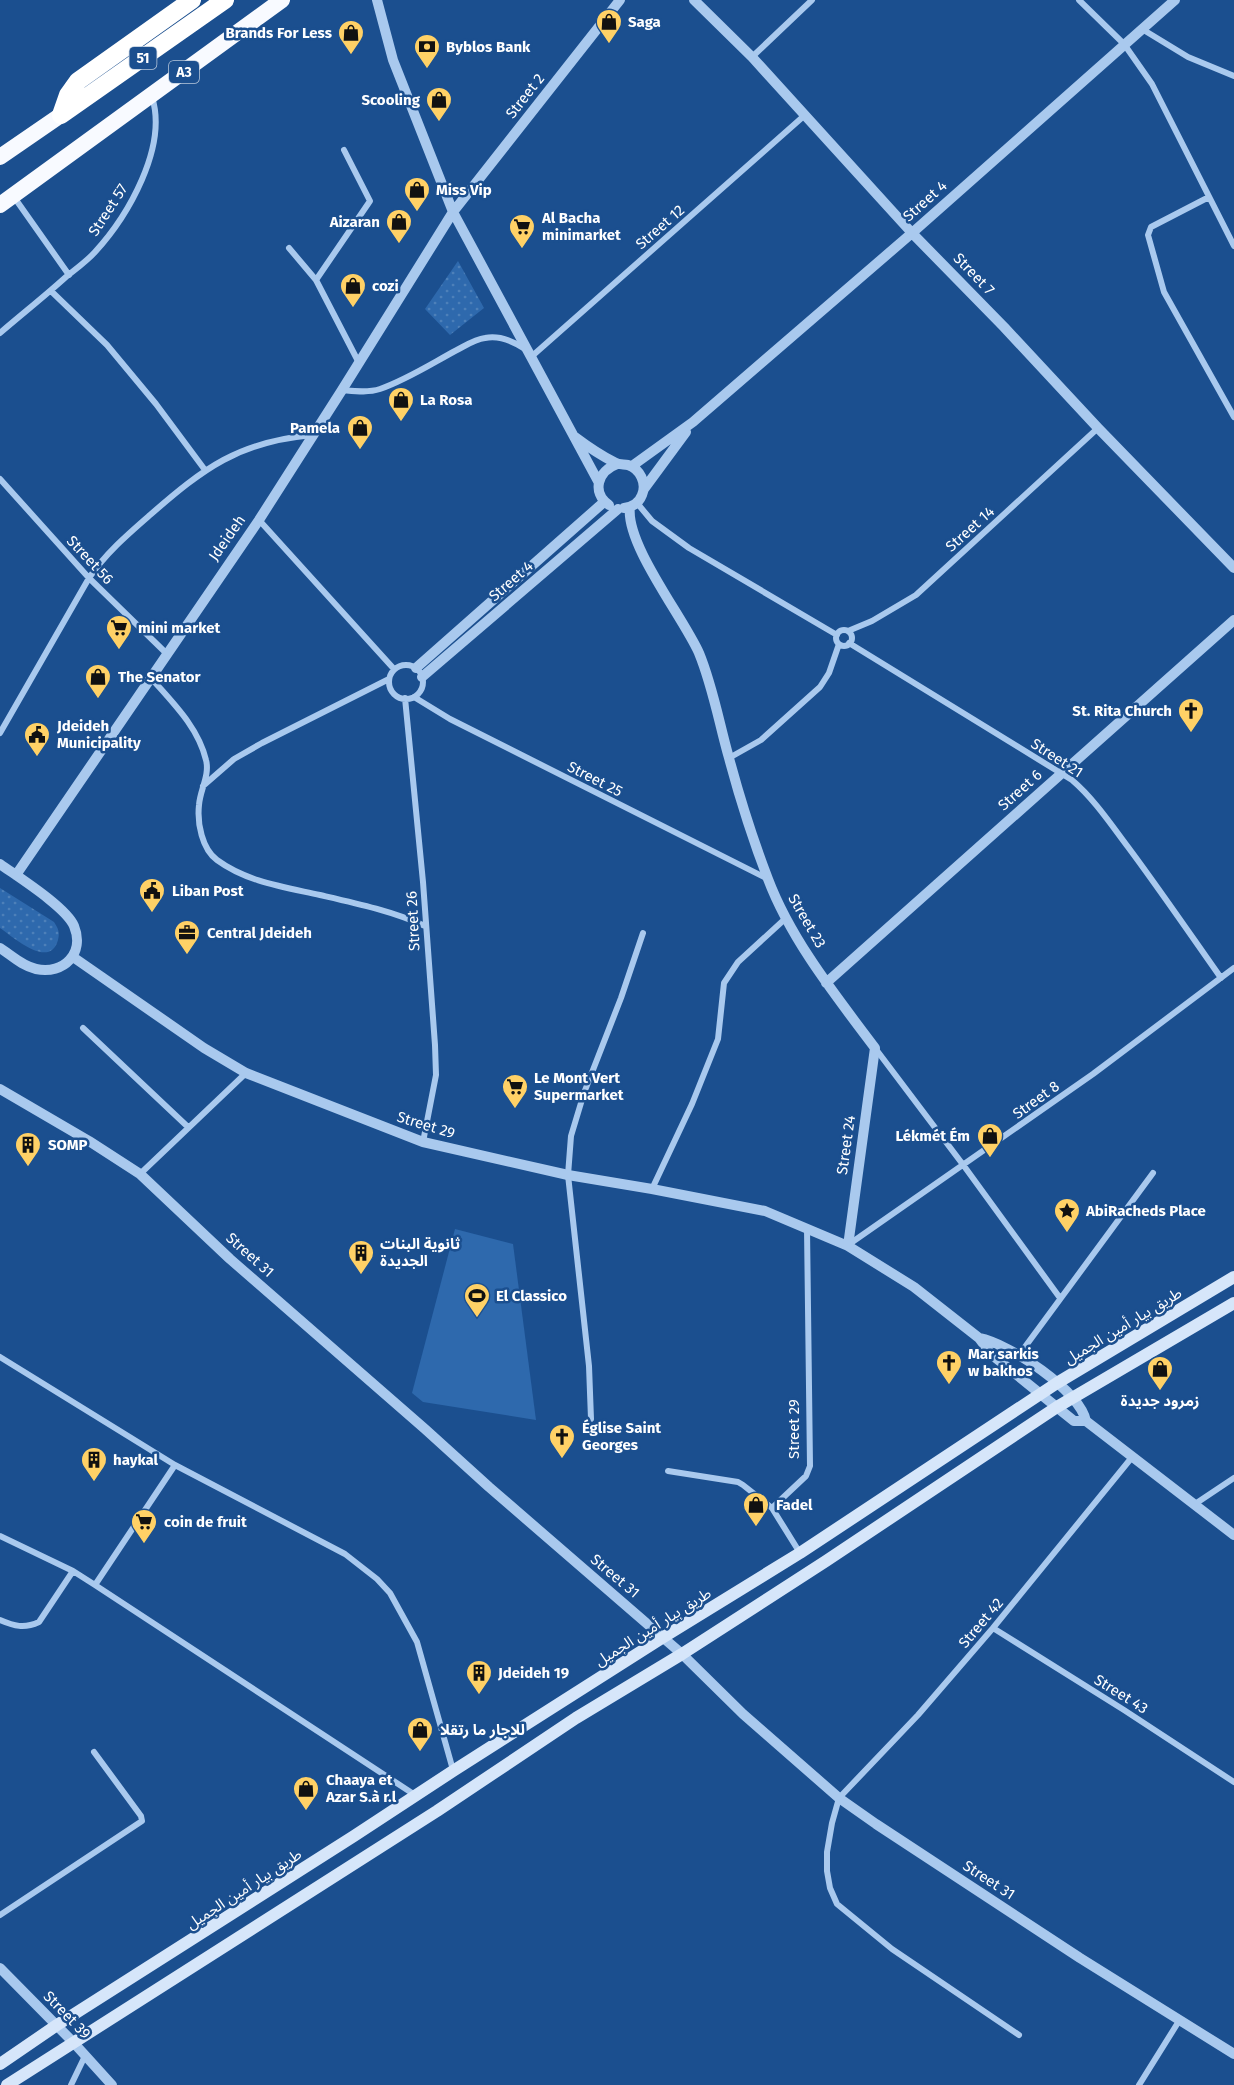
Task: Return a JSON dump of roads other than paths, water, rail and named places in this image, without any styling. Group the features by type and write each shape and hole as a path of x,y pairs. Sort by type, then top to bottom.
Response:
{"highway":[{"path":"0,157 61,115 68,95 78,81 192,0"},
{"name":"51","path":"61,115 225,0"},
{"name":"A3","path":"6,200 282,0"}],"main road":[{"name":"طريق بيار أمين الجميل","path":"0,2064 453,1771 800,1553 1057,1383 1234,1277"},
{"path":"7,2085 437,1811 576,1718 682,1654 1072,1397 1234,1303"}],"street":[{"path":"377,0 393,60 453,212 599,483 600,496 604,502 628,506 689,548 837,635"},
{"name":"Street 2","path":"453,212 620,0"},
{"name":"Street 7","path":"694,0 752,57 912,233 1234,568"},
{"path":"752,57 813,0"},
{"path":"1079,0 1124,44 1152,84 1234,246"},
{"name":"Street 4","path":"632,466 693,422 912,233 1174,0"},
{"path":"1142,29 1188,57 1234,76"},
{"name":"Street 57","path":"1,331 51,291 93,254 105,240 145,174 154,147 154,104 151,95"},
{"name":"Street 12","path":"529,354 806,114"},
{"path":"316,280 370,201 344,150"},
{"path":"1209,197 1151,227 1148,235 1164,292 1234,417"},
{"path":"6,200 69,275"},
{"name":"Jdeideh","path":"16,875 258,520 453,212"},
{"path":"290,248 316,280 359,363"},
{"path":"51,291 106,345 156,404 205,470"},
{"path":"342,390 359,392 377,390 395,383 470,343 485,338 500,337 515,342 529,354"},
{"name":"Street 4","path":"644,489 693,422"},
{"name":"Street 14","path":"848,631 888,612 916,595 1098,428"},
{"path":"0,733 103,557 205,470 230,455 284,438 312,435"},
{"path":"572,435 617,464 632,466 641,476 644,489 642,496 628,506"},
{"path":"599,483 605,471 617,464"},
{"name":"Street 56","path":"0,479 89,578 166,653"},
{"name":"Street 4","path":"419,672 604,502"},
{"name":"Street 4","path":"419,672 628,506"},
{"name":"Street 23","path":"628,506 628,519 644,556 699,655 768,879 786,918 826,983 1060,1298"},
{"path":"258,520 394,669"},
{"name":"Street 6","path":"826,983 1234,620"},
{"path":"729,758 761,740 820,687 829,673 839,644 836,639 837,635 841,630 848,631 851,634 849,643 839,644"},
{"name":"Street 21","path":"849,643 1081,788 1099,807 1221,978"},
{"path":"203,786 243,753 389,679 394,669 405,665 419,672 423,686 414,697 405,698 394,694 389,679"},
{"path":"150,677 192,725 206,760 207,771 199,805 203,840 214,858 262,882 404,916 425,926"},
{"name":"Street 25","path":"414,697 450,719 768,879"},
{"name":"Street 26","path":"405,698 436,1075 423,1142"},
{"path":"0,864 58,907 73,924 77,940 73,957 62,966 47,969 36,969 24,964 0,948"},
{"path":"652,1189 692,1104 718,1039 724,983 738,962 786,918"},
{"path":"591,1419 589,1366 568,1175 571,1136 584,1093 621,998 643,933"},
{"name":"Street 29","path":"73,957 204,1048 246,1073 423,1142 568,1175 765,1211 848,1246 914,1287 979,1338 991,1354 1074,1421 1086,1421 1234,1535"},
{"name":"Street 8","path":"848,1246 964,1166 1234,968"},
{"path":"83,1028 188,1127"},
{"name":"Street 24","path":"848,1246 874,1048"},
{"path":"140,1174 246,1073"},
{"name":"Street 31","path":"0,1089 80,1135 140,1174 230,1259 682,1654 743,1714 839,1798 1041,1933 1234,2054"},
{"path":"1019,1355 1153,1173"},
{"name":"Street 29","path":"772,1508 806,1476 810,1466 807,1228"},
{"name":"Street 29","path":"979,1338 997,1343 1019,1355 1057,1383 1084,1410 1086,1421"},
{"path":"0,1357 175,1466 345,1554 377,1579 390,1593 417,1642 453,1771"},
{"name":"Street 42","path":"839,1798 918,1715 993,1628 1133,1456"},
{"path":"95,1585 175,1466"},
{"path":"668,1471 738,1482 772,1508 800,1553"},
{"path":"1195,1504 1234,1478"},
{"path":"0,1536 73,1571 416,1796"},
{"path":"0,1620 22,1627 39,1622 73,1571"},
{"name":"Street 43","path":"993,1628 1234,1782"},
{"path":"0,1915 142,1821 141,1816 94,1752"},
{"path":"839,1798 832,1823 827,1861 830,1888 837,1904 892,1949 1019,2035"},
{"name":"Street 39","path":"0,1968 74,2042 112,2085"},
{"path":"1139,2085 1179,2020"},
{"path":"71,2085 86,2056"}],"place":[{"name":"Saga","path":"609,45"},
{"name":"Brands For Less","path":"351,56"},
{"name":"Byblos Bank","path":"427,70"},
{"name":"Scooling","path":"439,123"},
{"name":"Miss Vip","path":"417,213"},
{"name":"Aizaran","path":"399,245"},
{"name":"Al Bacha minimarket","path":"522,250"},
{"name":"cozi","path":"353,309"},
{"name":"La Rosa","path":"401,423"},
{"name":"Pamela","path":"360,451"},
{"name":"mini market","path":"119,651"},
{"name":"The Senator","path":"98,700"},
{"name":"St. Rita Church","path":"1191,734"},
{"name":"Jdeideh Municipality","path":"37,758"},
{"name":"Liban Post","path":"152,914"},
{"name":"Central Jdeideh","path":"187,956"},
{"name":"Le Mont Vert Supermarket","path":"515,1110"},
{"name":"Lékmét Ém","path":"990,1159"},
{"name":"SOMP","path":"28,1168"},
{"name":"AbiRacheds Place","path":"1067,1234"},
{"name":"ثانوية البنات الجديدة","path":"361,1276"},
{"name":"El Classico","path":"477,1319"},
{"name":"Mar sarkis w bakhos","path":"949,1386"},
{"name":"زمرود جديدة","path":"1160,1392"},
{"name":"Église Saint Georges","path":"562,1460"},
{"name":"haykal","path":"94,1483"},
{"name":"Fadel","path":"756,1528"},
{"name":"coin de fruit","path":"144,1545"},
{"name":"Jdeideh 19","path":"479,1696"},
{"name":"للاجار ما رتقلا","path":"420,1753"},
{"name":"Chaaya et Azar S.à r.l","path":"306,1812"}]}
